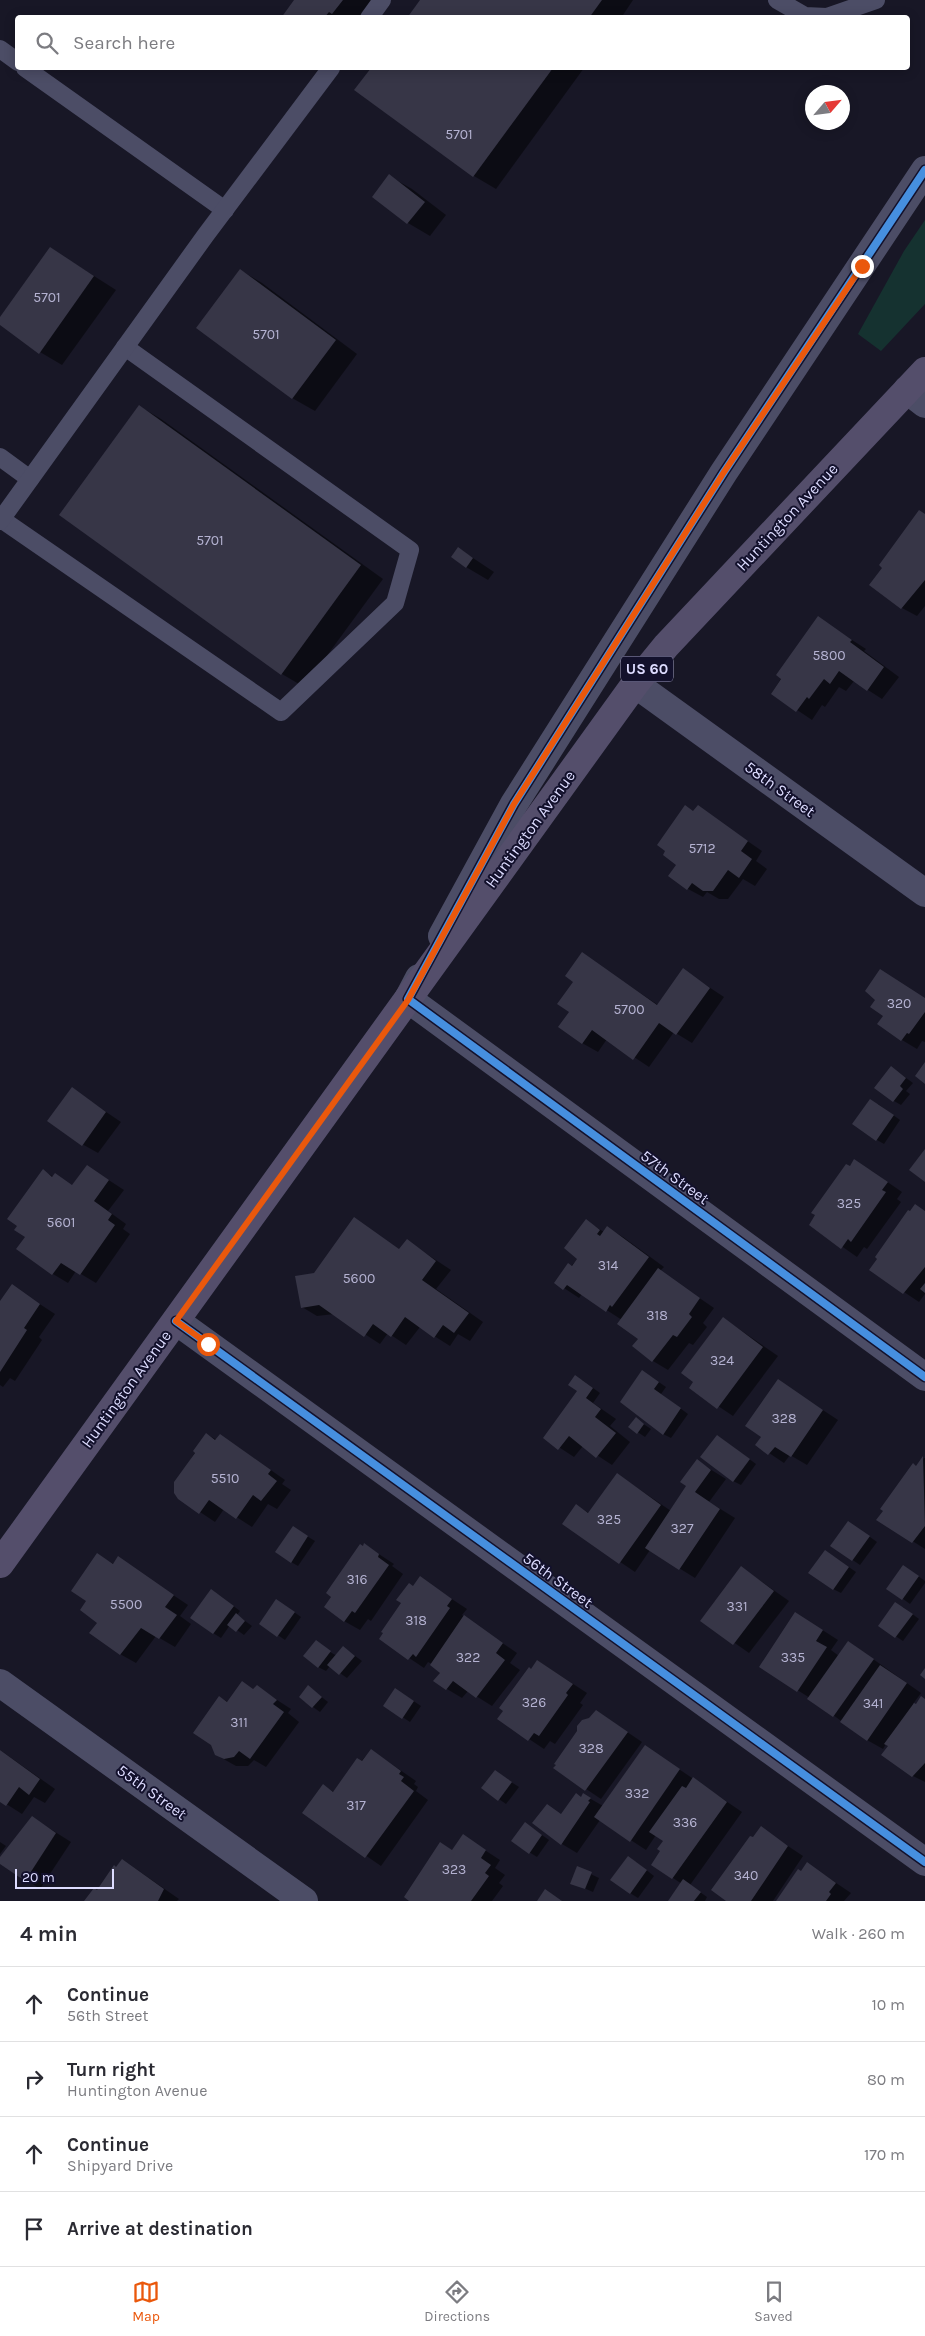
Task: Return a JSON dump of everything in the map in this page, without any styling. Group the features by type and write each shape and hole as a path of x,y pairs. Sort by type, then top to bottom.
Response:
{"main road":[{"name":"Huntington Avenue","path":"0,1564 408,1000 548,802 635,684 666,646 916,397 925,371"}],"street":[{"path":"408,1000 514,804 724,472 925,170"},
{"name":"58th Street","path":"635,684 925,893"},
{"name":"57th Street","path":"408,1000 925,1377"},
{"name":"56th Street","path":"176,1321 925,1862"},
{"name":"55th Street","path":"0,1683 304,1901"}],"lane":[{"path":"371,15 382,0"},
{"path":"777,0 803,15"},
{"path":"833,15 876,0"},
{"path":"0,49 15,60"},
{"path":"28,70 225,210"},
{"path":"125,347 410,550 395,603 281,712 1,520 125,347 225,210 330,70"},
{"path":"0,457 30,479"}],"green space":[{"path":"925,220 925,304 881,351 858,334 904,251"}],"building":[{"path":"294,0 343,0 332,14 329,12 326,15 283,15"},
{"path":"420,0 602,0 591,15 409,15"},
{"path":"369,70 552,70 473,177 354,90"},
{"path":"389,174 425,202 407,224 372,197"},
{"path":"50,247 94,276 39,354 0,325 0,317"},
{"path":"240,269 336,340 292,399 196,328"},
{"path":"139,405 361,565 281,675 59,515"},
{"path":"919,510 925,514 925,580 901,609 869,585 882,568 879,565"},
{"path":"458,547 473,558 466,568 451,557"},
{"path":"818,616 852,640 850,642 884,667 867,691 839,671 830,684 824,679 809,699 807,697 796,712 771,694 781,679 776,675"},
{"path":"685,805 693,811 698,805 748,841 741,851 752,859 739,878 728,870 713,891 703,891 692,883 687,890 668,876 676,865 663,855 665,851 657,845"},
{"path":"582,952 657,1005 683,968 710,988 676,1035 659,1023 633,1060 592,1030 582,1044 558,1027 569,1012 557,1004 573,982 565,976"},
{"path":"880,969 925,998 925,1012 909,1034 907,1033 901,1041 877,1024 883,1016 870,1007 875,1000 865,991"},
{"path":"925,1062 925,1084 915,1076"},
{"path":"891,1066 906,1078 900,1086 903,1089 893,1102 874,1088"},
{"path":"72,1087 106,1112 82,1146 47,1121"},
{"path":"870,1099 894,1115 876,1141 852,1124"},
{"path":"925,1149 925,1182 909,1170"},
{"path":"854,1159 888,1182 882,1190 886,1192 851,1242 848,1239 841,1249 809,1225 815,1215 811,1213 846,1164 850,1166"},
{"path":"87,1165 109,1180 94,1201 112,1214 108,1220 115,1225 80,1275 61,1263 52,1275 16,1249 25,1237 14,1230 17,1226 7,1219 43,1169 52,1177 55,1173 72,1185"},
{"path":"915,1204 925,1211 925,1267 903,1294 869,1270 877,1259 875,1257 908,1210 910,1211"},
{"path":"354,1217 399,1249 407,1239 436,1261 422,1280 469,1313 454,1333 443,1325 434,1338 405,1317 391,1337 373,1324 364,1337 319,1305 301,1308 295,1276 314,1273"},
{"path":"586,1219 600,1230 597,1234 600,1236 607,1226 649,1257 612,1307 610,1305 606,1312 567,1285 563,1290 554,1283 568,1263 572,1266 577,1259 564,1248"},
{"path":"658,1268 700,1298 689,1314 692,1317 677,1337 673,1335 652,1362 632,1346 638,1339 617,1324"},
{"path":"925,1283 925,1293 920,1289"},
{"path":"12,1284 40,1304 24,1328 27,1330 0,1372 0,1301"},
{"path":"723,1317 763,1347 717,1409 689,1388 693,1382 681,1373"},
{"path":"642,1370 659,1382 654,1389 681,1408 663,1435 620,1402"},
{"path":"575,1375 593,1388 586,1398 601,1409 595,1417 616,1433 596,1458 569,1436 558,1450 543,1438 577,1391 568,1385"},
{"path":"778,1379 823,1410 791,1457 775,1447 768,1455 755,1445 761,1437 745,1426"},
{"path":"636,1417 644,1424 637,1434 628,1427"},
{"path":"206,1433 215,1440 220,1434 271,1470 268,1474 277,1481 261,1501 253,1495 236,1519 209,1500 199,1514 178,1499 174,1493 174,1482 195,1453 193,1451"},
{"path":"717,1435 750,1459 733,1482 700,1457"},
{"path":"923,1456 925,1526 912,1543 876,1520 883,1511 880,1509 913,1463 916,1466"},
{"path":"697,1459 711,1470 695,1492 720,1509 679,1570 645,1548 686,1486 680,1482"},
{"path":"617,1473 661,1505 619,1564 562,1524 576,1504 588,1513"},
{"path":"848,1521 870,1536 852,1561 830,1546"},
{"path":"293,1526 308,1536 291,1563 275,1552"},
{"path":"364,1543 379,1554 378,1557 389,1565 355,1613 352,1611 344,1622 324,1607 331,1597 326,1593 360,1544 363,1546"},
{"path":"825,1550 849,1567 833,1590 808,1573"},
{"path":"97,1553 113,1564 118,1556 174,1595 165,1607 177,1615 159,1639 141,1628 120,1655 89,1633 97,1623 80,1610 86,1601 71,1591"},
{"path":"903,1565 919,1576 902,1600 886,1589"},
{"path":"741,1566 774,1591 733,1645 700,1621"},
{"path":"420,1576 452,1599 447,1606 450,1608 416,1657 413,1654 408,1660 379,1639 383,1633 381,1632 401,1603 396,1600 409,1583 413,1586"},
{"path":"211,1589 234,1606 213,1634 190,1618"},
{"path":"276,1599 295,1612 277,1637 259,1624"},
{"path":"895,1602 913,1614 895,1638 878,1626"},
{"path":"795,1612 823,1630 816,1641 827,1647 797,1692 759,1667"},
{"path":"236,1613 245,1621 236,1632 227,1625"},
{"path":"464,1615 503,1643 496,1653 505,1660 476,1698 453,1681 446,1690 433,1681 440,1673 430,1665"},
{"path":"316,1640 331,1651 318,1668 303,1656"},
{"path":"848,1641 874,1659 833,1717 807,1699"},
{"path":"343,1646 355,1656 339,1675 327,1665"},
{"path":"537,1660 573,1684 566,1693 568,1695 539,1736 534,1733 528,1741 497,1719 503,1711 499,1708 529,1667 531,1669"},
{"path":"880,1665 907,1683 867,1741 840,1722"},
{"path":"925,1668 925,1679 920,1675"},
{"path":"242,1681 253,1689 257,1685 277,1700 273,1704 284,1712 250,1759 239,1751 234,1757 224,1759 215,1755 211,1745 193,1733 219,1696 227,1702"},
{"path":"308,1685 322,1697 312,1708 299,1697"},
{"path":"395,1688 414,1701 402,1719 383,1706"},
{"path":"921,1696 925,1699 925,1763 912,1777 881,1755 888,1746 884,1744"},
{"path":"596,1710 628,1732 585,1791 553,1768 577,1731 577,1726 582,1720 589,1718"},
{"path":"645,1745 680,1769 630,1842 594,1817"},
{"path":"371,1749 401,1771 399,1774 404,1777 401,1781 414,1791 365,1858 302,1813 323,1784 333,1792 357,1758 362,1761"},
{"path":"0,1750 40,1779 29,1795 19,1787 6,1806 0,1802"},
{"path":"495,1770 512,1782 498,1801 481,1788"},
{"path":"693,1777 727,1802 672,1879 651,1865 660,1851 657,1849 663,1841 649,1832 682,1786 686,1788"},
{"path":"576,1793 581,1797 583,1793 591,1798 588,1801 590,1802 561,1845 532,1823 547,1804 561,1814"},
{"path":"32,1816 56,1833 25,1881 0,1864 0,1857"},
{"path":"525,1822 542,1835 529,1854 511,1841"},
{"path":"761,1826 788,1846 751,1901 726,1901 711,1890 750,1836 753,1837"},
{"path":"463,1834 486,1850 481,1858 491,1865 485,1873 489,1876 471,1901 409,1901 404,1897 440,1842 452,1850"},
{"path":"628,1856 647,1870 630,1894 610,1880"},
{"path":"122,1859 164,1889 158,1901 84,1901 94,1888 97,1890 114,1865 116,1867"},
{"path":"807,1862 836,1883 829,1892 831,1894 826,1901 776,1901 798,1869 801,1871"},
{"path":"577,1866 592,1872 585,1889 570,1884"},
{"path":"683,1879 701,1892 694,1901 668,1901"},
{"path":"545,1889 562,1901 537,1901"}],"cycle path":[{"path":"925,170 724,472 514,804 408,999 925,1377"},
{"path":"176,1321 925,1862"}],"route":[{"path":"208,1344 176,1321 408,1000 514,804 724,472 862,266"}]}
